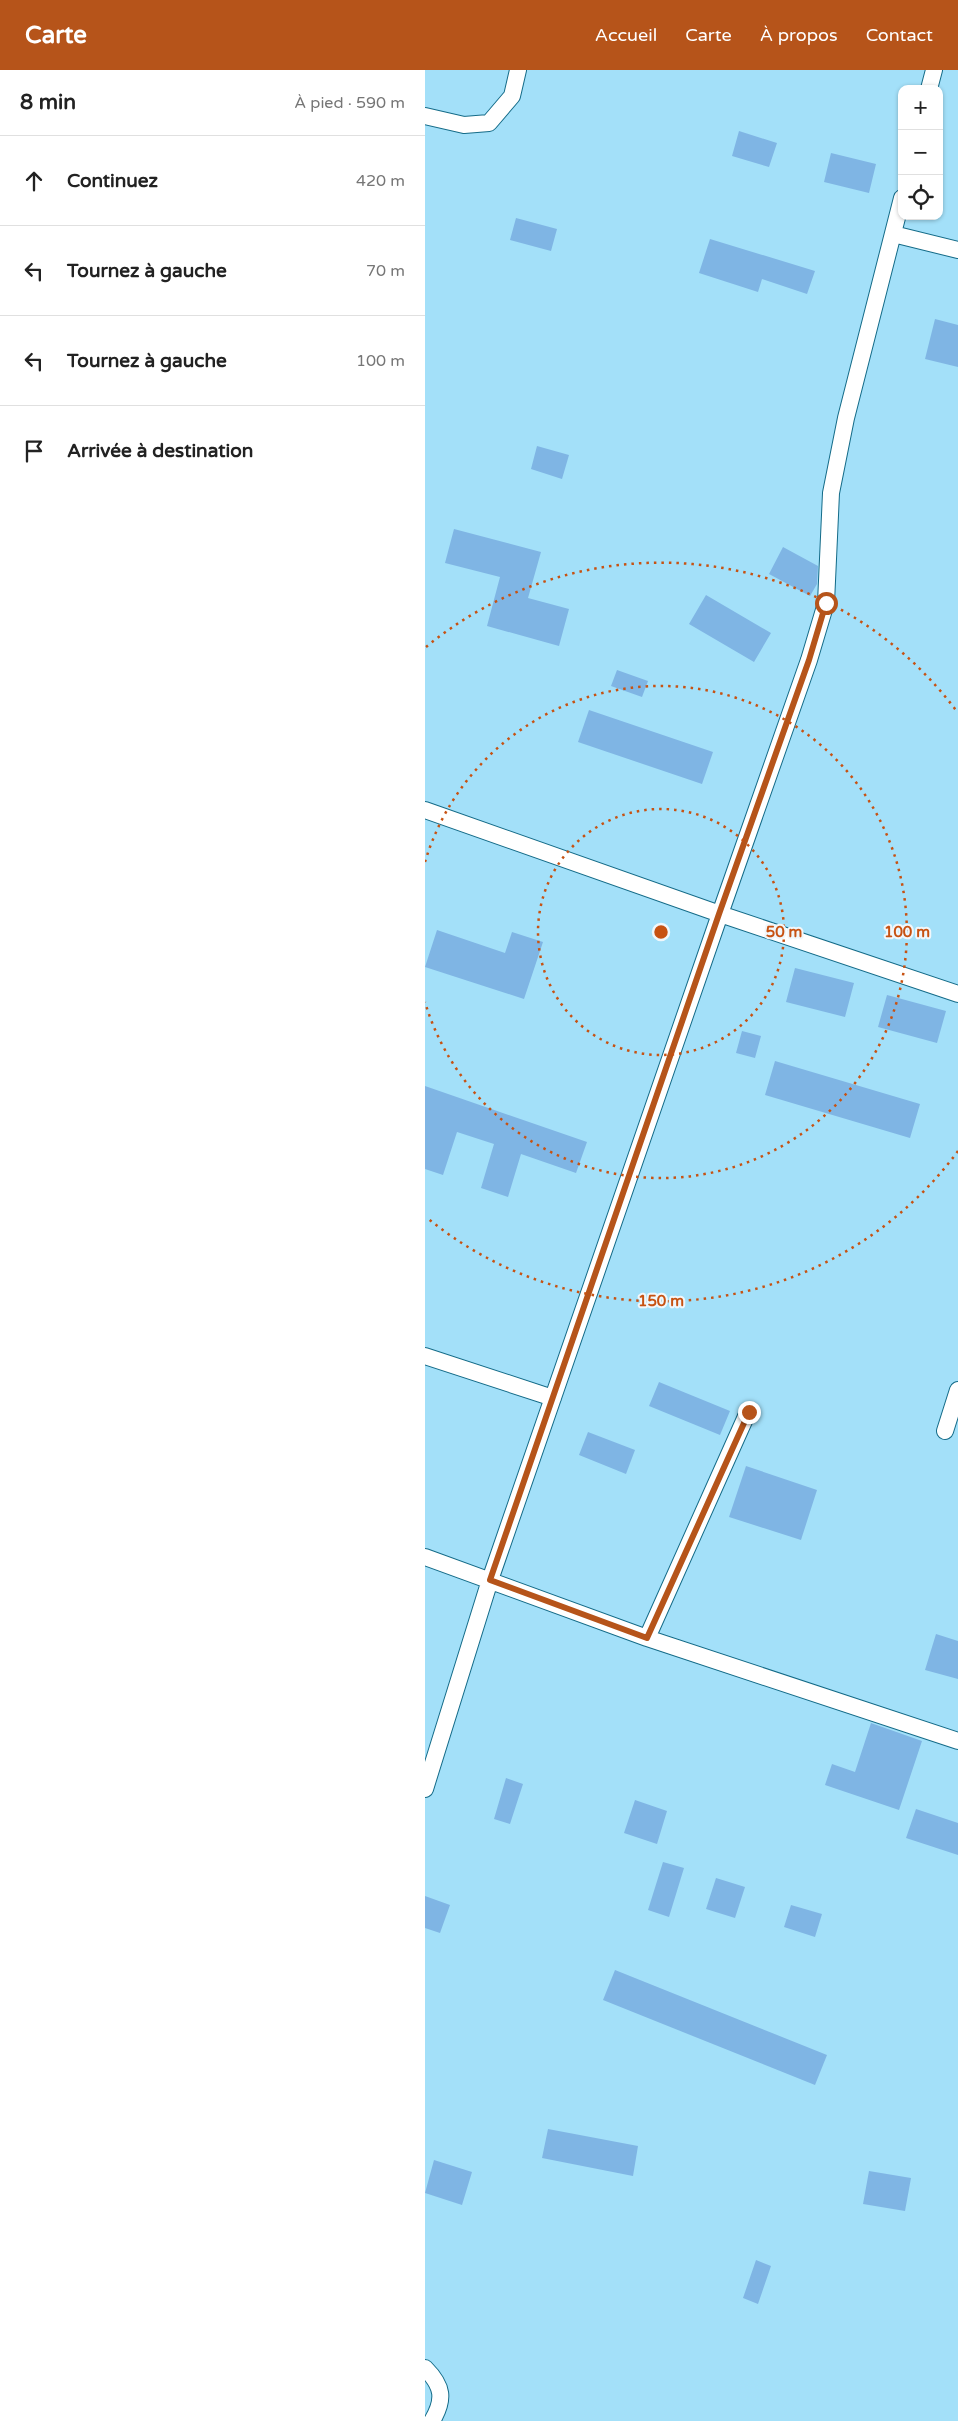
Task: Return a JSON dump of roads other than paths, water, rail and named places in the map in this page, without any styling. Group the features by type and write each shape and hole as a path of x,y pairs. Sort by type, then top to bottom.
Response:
{"street":[{"path":"425,116 463,126 489,123 512,96 518,70"},
{"path":"930,85 934,70"},
{"path":"425,1789 490,1580 719,914 809,660 826,603 831,493 846,418 898,214"},
{"path":"893,234 958,250"},
{"path":"425,810 719,914 958,994"},
{"path":"425,1356 553,1398"},
{"path":"945,1431 958,1390"},
{"path":"647,1638 749,1412"},
{"path":"425,1556 647,1638 958,1742"},
{"path":"425,2368 438,2381 441,2406 432,2421"}]}
